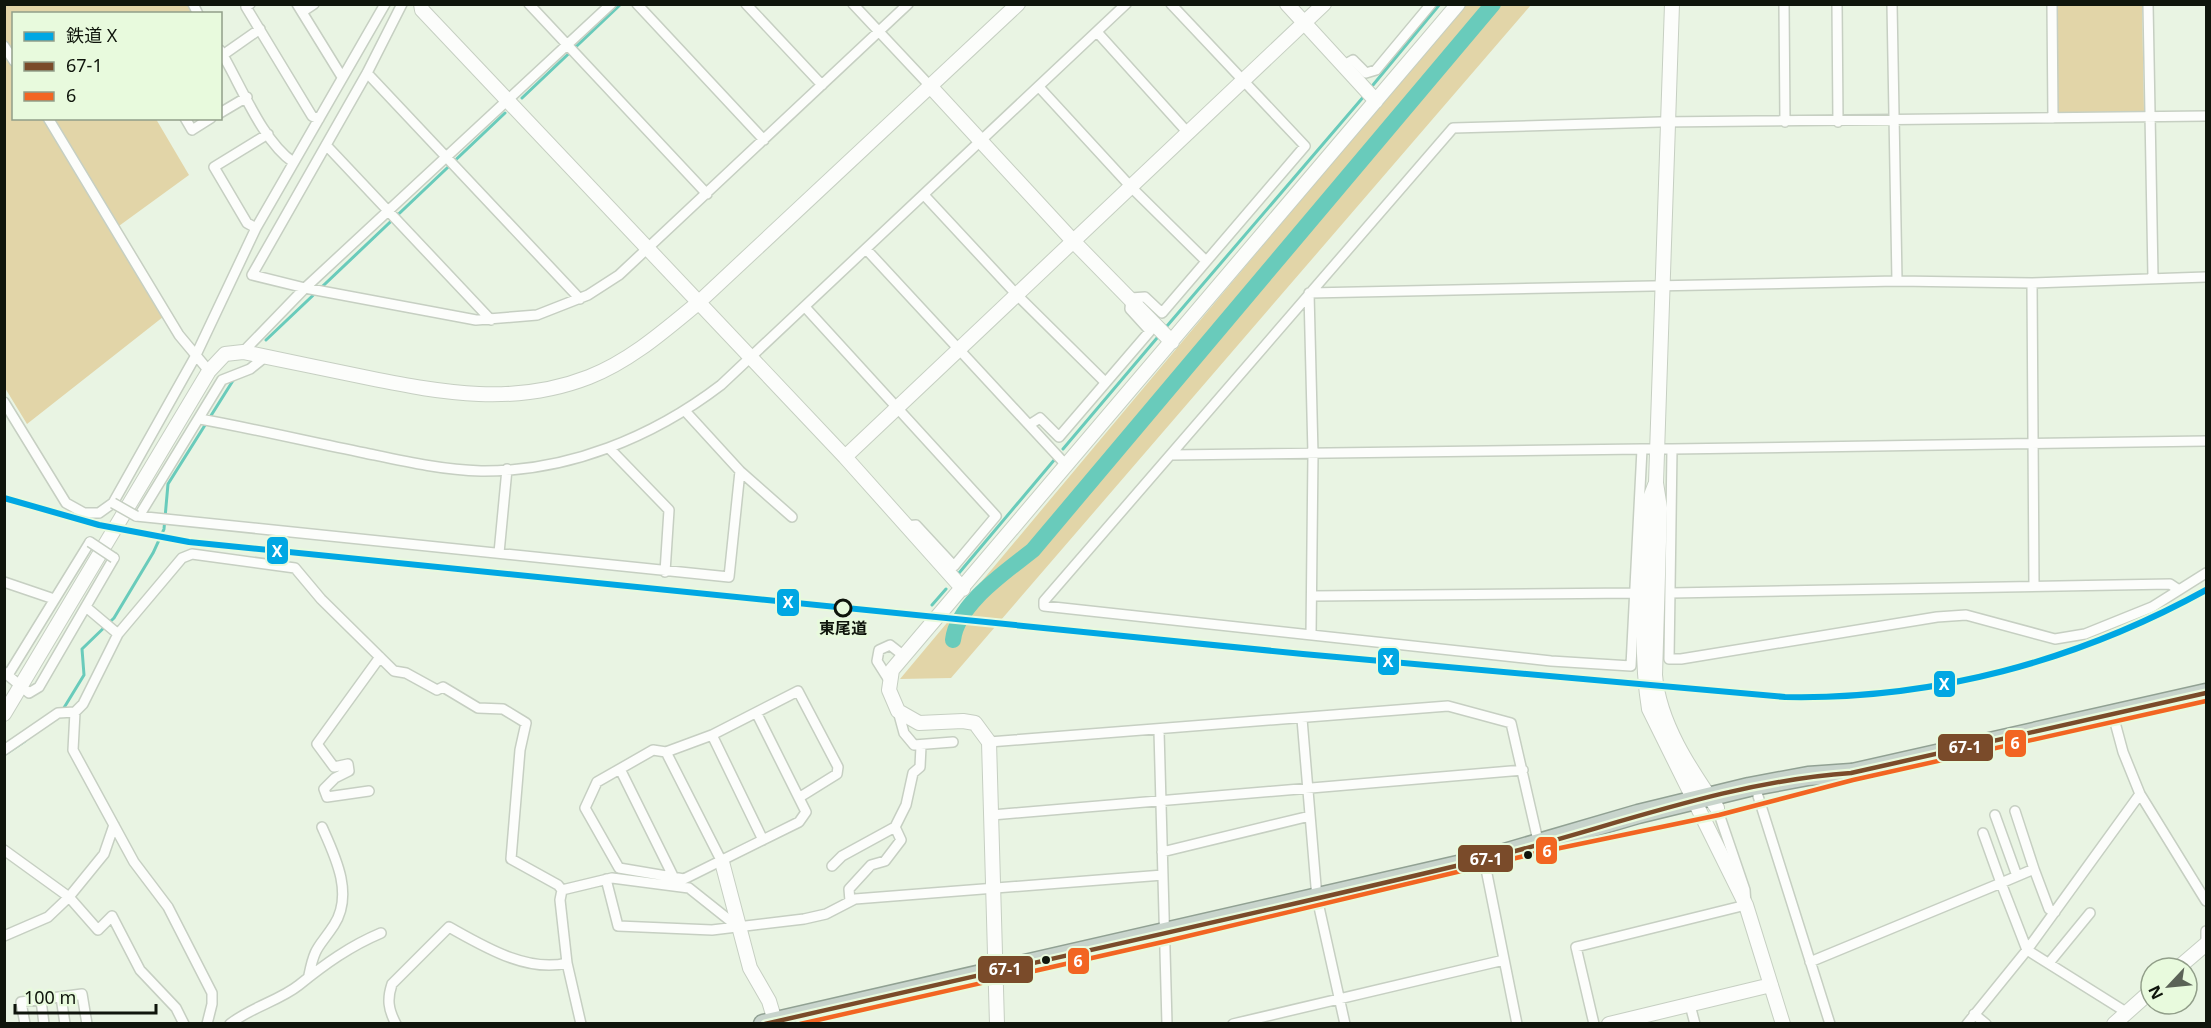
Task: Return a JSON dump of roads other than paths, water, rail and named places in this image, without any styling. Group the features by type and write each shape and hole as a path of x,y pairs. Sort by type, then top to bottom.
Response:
{"highway":[{"path":"769,1022 812,1019 994,971 1166,934 1484,859 1539,845 1580,830 1706,804 1758,796 2206,693"},
{"path":"1706,804 1808,776 1851,773"}],"street":[{"path":"250,4 246,7 312,116 319,119"},
{"path":"314,4 299,8 342,77"},
{"path":"4,402 66,503 84,513 99,513 113,503 195,357 256,228 385,4"},
{"path":"402,4 367,73 252,275 322,292 454,318 491,320 537,315 580,298 619,275 908,4"},
{"path":"421,4 423,10 508,101 845,457 963,589"},
{"path":"529,4 707,194"},
{"path":"243,352 308,289 451,161 508,101 570,49 610,4"},
{"path":"637,4 764,140"},
{"path":"746,4 822,85"},
{"path":"853,4 1074,242 1172,342"},
{"path":"4,714 209,371 225,354 243,352 447,393 489,396 536,392 588,378 613,366 654,339 698,303 1018,4"},
{"path":"207,420 421,465 482,471 545,465 609,448 686,412 721,385 1126,4"},
{"path":"1131,298 1145,297 1162,313 1305,146 1243,83 1171,4"},
{"path":"1287,4 1376,101"},
{"path":"845,457 1306,25 1324,4"},
{"path":"1344,65 1353,60 1366,74 1376,70 1431,4"},
{"path":"953,742 914,745 904,733 891,696 889,680 892,670 1458,4"},
{"path":"1672,4 1656,483 1650,498 1644,675 1649,709 1706,804 1746,905 1783,1023"},
{"path":"1784,4 1785,122"},
{"path":"1837,4 1838,122"},
{"path":"1892,4 1897,281"},
{"path":"2052,4 2053,118"},
{"path":"2148,4 2153,277"},
{"path":"222,53 260,29"},
{"path":"1097,32 1189,134"},
{"path":"222,56 268,134 285,157 293,162"},
{"path":"367,73 580,298"},
{"path":"1038,87 1131,188 1206,261"},
{"path":"222,112 247,97"},
{"path":"1642,449 1631,666 1044,606 1044,601 1453,128 1668,122 1838,122 2206,116"},
{"path":"49,120 195,357 209,371"},
{"path":"186,120 192,130 208,120"},
{"path":"256,228 247,223 214,167 268,134"},
{"path":"326,145 491,320"},
{"path":"924,195 1017,295 1105,382"},
{"path":"866,249 1067,466"},
{"path":"1309,293 1897,281 2032,282 2206,277"},
{"path":"2032,282 2034,585"},
{"path":"1309,293 1312,454 1311,635"},
{"path":"1029,425 1040,418 1059,437 1149,331 1130,309 1131,298"},
{"path":"805,307 996,516 954,566 916,525 905,526"},
{"path":"137,516 207,420 222,380 250,369 265,357"},
{"path":"686,412 740,471 792,517"},
{"path":"1171,455 2206,441"},
{"path":"609,448 669,510 665,572"},
{"path":"1671,449 1669,659 1681,659 1937,617 1966,615 2055,639 2085,634 2152,607 2206,573"},
{"path":"499,553 507,469"},
{"path":"113,503 137,516 729,577 740,471"},
{"path":"90,542 114,558 39,687 29,693 20,687 6,674 90,542"},
{"path":"4,750 62,713 75,712 83,704 112,628 182,558 192,554 295,568 394,671 406,673 436,690 443,687 478,708 503,709 526,723 520,750 511,859 558,885 562,890 560,900 567,963 581,1023"},
{"path":"4,582 54,599"},
{"path":"1671,593 2170,584 2179,590"},
{"path":"1312,596 1634,593"},
{"path":"86,607 112,628"},
{"path":"889,680 877,661 879,650 890,645 903,656"},
{"path":"369,791 327,797 324,789 335,778 349,771 348,764 334,767 317,744 380,657"},
{"path":"757,714 806,812 799,822 684,879 619,868 585,808 597,782 653,750 666,752 711,735 757,714 798,691 838,766 837,774 800,797"},
{"path":"989,742 1159,731 1448,706 1510,723 1539,845"},
{"path":"898,711 919,723 975,723 989,742 997,1023"},
{"path":"75,712 73,750 134,862 168,908 212,993 212,1004 207,1023"},
{"path":"2113,715 2123,752 2140,794 2206,901"},
{"path":"1302,719 1317,898 1345,1023"},
{"path":"1159,731 1167,1023"},
{"path":"711,735 764,840"},
{"path":"832,866 842,856 859,849 895,827 906,805 913,773 920,767 921,746"},
{"path":"666,752 722,862 750,968 769,1001 769,1022"},
{"path":"620,769 673,876"},
{"path":"992,815 1308,790 1522,770"},
{"path":"1967,1023 2028,950 2140,794"},
{"path":"1758,796 1830,1023"},
{"path":"2015,811 2049,909 2055,912"},
{"path":"1995,815 2017,876"},
{"path":"1162,852 1310,816"},
{"path":"4,936 48,917 69,897 104,854 114,825"},
{"path":"309,975 314,950 334,925 341,910 341,868 322,826"},
{"path":"850,901 849,889 871,865 885,861 901,840 895,827"},
{"path":"1983,833 2028,950 2126,1012"},
{"path":"859,849 871,865"},
{"path":"4,850 69,897 99,930 112,916 140,970 176,1008 184,1023"},
{"path":"1484,859 1517,1023"},
{"path":"1810,962 2034,869"},
{"path":"606,879 618,927 712,930 826,914 850,901 993,887 1163,875"},
{"path":"562,890 606,879 689,888 738,927"},
{"path":"1594,1023 1576,947 1746,905"},
{"path":"2049,963 2090,913"},
{"path":"396,1023 389,1010 388,996 393,984 449,927 501,955 554,966 567,963"},
{"path":"2191,956 2206,943 2206,931"},
{"path":"230,1023 245,1012 298,986 309,975 356,943 381,933"},
{"path":"1233,1023 1504,960"},
{"path":"1609,1023 1771,985"},
{"path":"25,1023 21,1002 82,994 87,1023"},
{"path":"61,997 65,1023"},
{"path":"41,1000 44,1023"},
{"path":"2115,1023 2139,1001"},
{"path":"1690,1005 1695,1023"},
{"path":"1974,1014 1986,1023"}],"waterway":[{"path":"522,98 621,4"},
{"path":"1373,85 1440,4"},
{"path":"953,640 957,627 973,601 997,578 1033,550 1493,4"},
{"path":"1167,326 1365,95"},
{"path":"266,340 505,113"},
{"path":"1063,449 1157,338"},
{"path":"62,711 84,675 82,649 114,618 153,553 164,529 168,484 234,379"},
{"path":"959,573 1055,459"},
{"path":"932,605 946,589"},
{"path":"4,755 25,741"}],"rail line":[{"name":"X","path":"4,498 99,525 189,542 1303,654 1785,697 1895,692 2003,671 2055,656 2107,637 2206,590"}],"place":[{"name":"東尾道","path":"843,608"}]}
